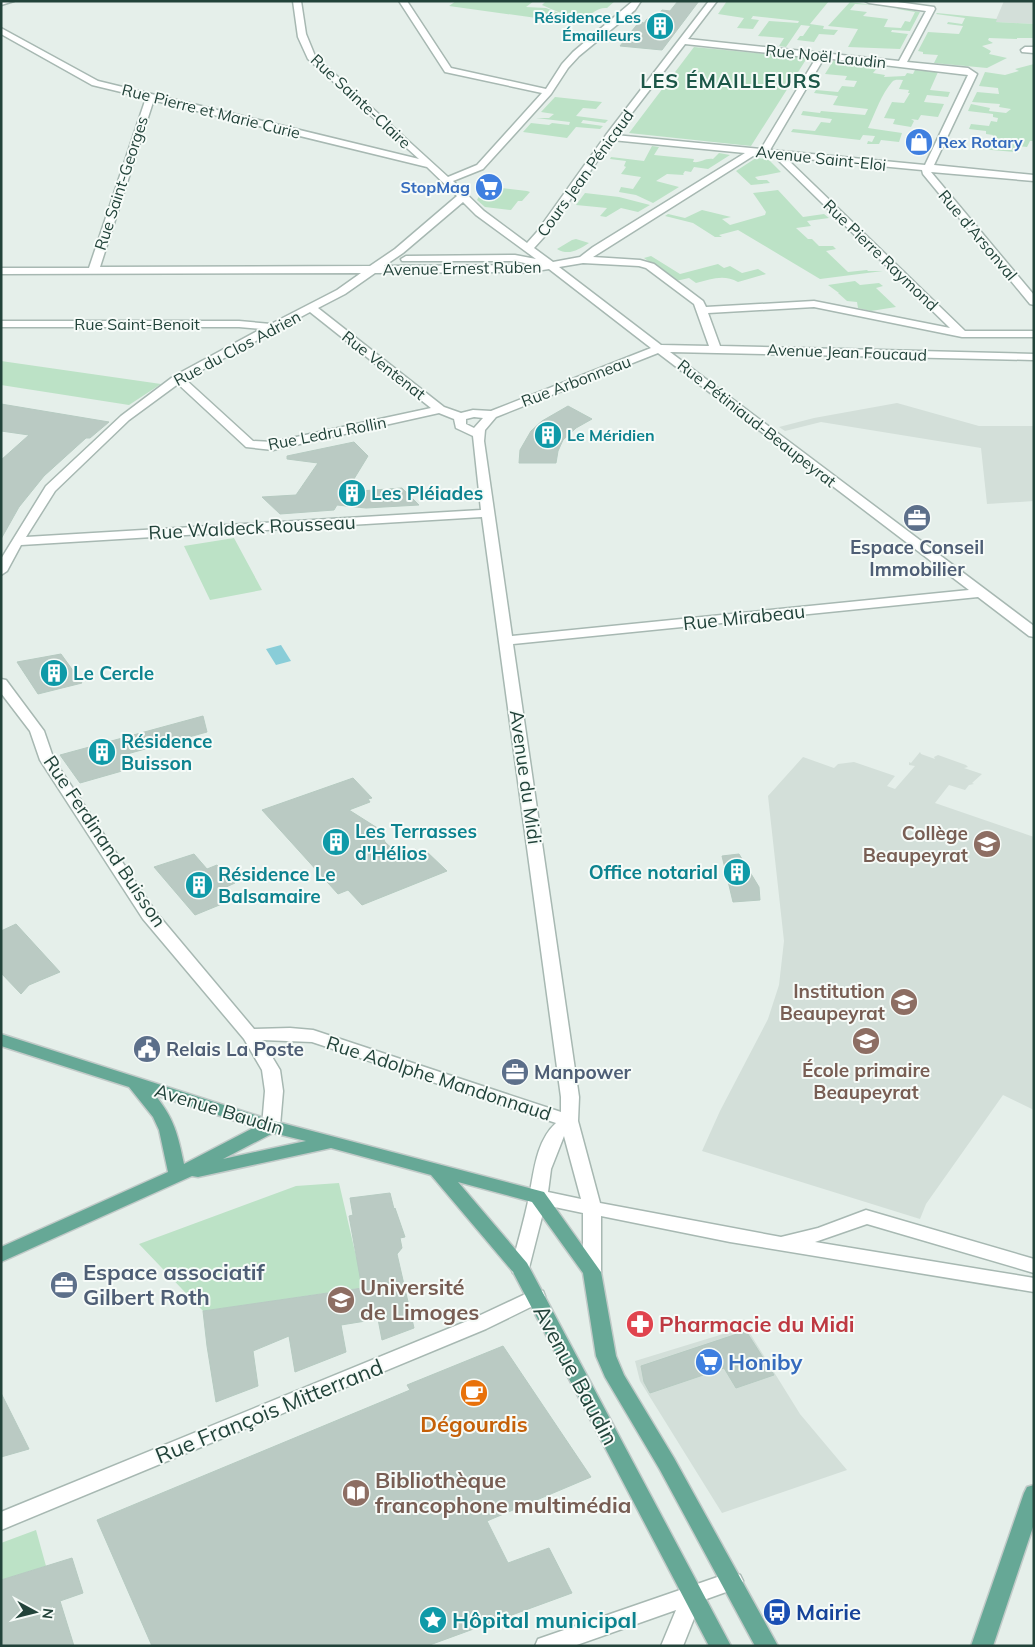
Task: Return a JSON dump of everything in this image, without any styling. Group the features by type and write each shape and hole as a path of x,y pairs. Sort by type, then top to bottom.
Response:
{"main road":[{"name":"Avenue Baudin","path":"1,1040 271,1126 538,1197 592,1272 606,1356 615,1377 667,1464 768,1646"},
{"path":"135,1083 161,1114 168,1130 178,1175"},
{"path":"1,1255 178,1175 271,1126"},
{"path":"178,1175 331,1142"},
{"name":"Avenue Baudin","path":"438,1171 520,1268 720,1646"},
{"path":"982,1646 1034,1493"}],"street":[{"path":"1,3 10,1"},
{"name":"Rue Sainte-Claire","path":"296,1 301,17 304,42 311,57 431,165 462,197"},
{"path":"446,181 480,167 548,92 565,66 576,54 632,8 637,1"},
{"name":"Cours Jean Pénicaud","path":"528,248 543,231 609,137 713,1"},
{"path":"869,1 931,9 902,64"},
{"path":"403,2 448,70 548,92"},
{"name":"Rue Pierre et Marie Curie","path":"1,30 95,83 431,165"},
{"name":"Rue Noël Laudin","path":"683,41 968,71 973,74 928,168"},
{"path":"583,260 597,249 751,153 764,152 821,56"},
{"name":"Rue Saint-Georges","path":"94,266 149,100 154,98"},
{"name":"Avenue Saint-Eloi","path":"609,137 1034,178"},
{"name":"Rue Pierre Raymond","path":"782,154 780,157 985,356"},
{"name":"Rue d'Arsonval","path":"928,168 926,172 1034,302"},
{"name":"Rue Pétiniaud-Beaupeyrat","path":"462,197 480,213 661,348 774,437 1034,634"},
{"name":"Rue du Clos Adrien","path":"1,571 17,541 50,489 125,418 178,378 246,340 341,292 406,245 462,197"},
{"name":"Avenue Ernest Ruben","path":"1,271 94,266 515,258 551,265"},
{"path":"551,265 583,260 647,264 699,303 716,349"},
{"name":"Avenue Ernest Ruben","path":"1,262 94,266 373,270 526,269 551,265"},
{"path":"702,310 814,304 962,334 1034,334"},
{"name":"Rue Ventenat","path":"311,308 440,409 460,418"},
{"name":"Rue Saint-Benoit","path":"1,324 239,324 273,327"},
{"name":"Avenue Jean Foucaud","path":"661,348 1034,357"},
{"name":"Rue Arbonneau","path":"492,415 661,348"},
{"name":"Rue Ledru Rollin","path":"178,378 250,444 263,446 273,446 440,409"},
{"path":"473,414 492,415 483,423 479,434 460,426 460,418 473,414"},
{"name":"Avenue du Midi","path":"479,434 478,441 505,641 519,726 569,1088 569,1121 592,1208"},
{"name":"Rue Waldeck Rousseau","path":"17,541 488,513"},
{"name":"Rue Mirabeau","path":"505,641 982,593"},
{"name":"Rue Ferdinand Buisson","path":"1,683 37,731 47,760 149,915 250,1036 271,1070 274,1091 271,1126"},
{"name":"Rue Adolphe Mandonnaud","path":"250,1036 290,1034 313,1036 569,1121"},
{"path":"520,1268 538,1197 542,1169 555,1134 569,1121"},
{"path":"538,1197 779,1242 1034,1285"},
{"name":"Avenue Baudin","path":"592,1208 592,1272"},
{"path":"779,1242 821,1234 866,1217 1034,1266"},
{"name":"Rue François Mitterrand","path":"1,1521 479,1324 536,1296"},
{"path":"546,1646 732,1581"},
{"path":"672,1646 693,1595"}],"shaded area":[{"path":"1004,1 1034,1 1034,24 995,22"},
{"path":"897,403 979,426 1034,426 1034,501 987,504 981,448 821,422 785,431 779,427 814,418"},
{"name":"Institution Beaupeyrat","path":"920,752 935,759 934,757 938,755 966,765 968,767 964,768 982,774 972,783 974,784 969,785 965,790 949,785 935,803 1034,837 1034,1110 1003,1095 926,1204 920,1219 702,1151 720,1111 768,1019 779,985 784,941 768,796 803,757 834,768 838,764 854,762 895,776 887,786 895,789 915,766 909,765 909,762 911,763"},
{"path":"746,1327 800,1414 847,1470 722,1513 640,1381 635,1361"}],"green space":[{"path":"456,1 534,1 526,7 546,8 564,15 558,21 449,6"},
{"path":"546,1 615,1 607,8 580,17 542,5"},
{"path":"727,1 829,1 810,24 824,26 823,29 838,30 834,35 819,34 814,42 797,40 800,36 803,36 810,26 801,25 786,47 779,46 784,38 758,36 769,21 798,23 799,21 753,16 751,19 759,20 753,29 737,28 744,18 718,14"},
{"path":"850,2 873,5 855,4 850,10 867,12 863,16 888,19 884,27 901,28 905,21 910,22 915,12 897,9 899,8 920,12 910,31 892,30 891,32 908,34 900,49 848,47 858,29 828,26"},
{"path":"937,13 997,19 996,22 1034,24 1034,38 989,38 988,40 993,43 982,46 991,51 989,54 1007,58 987,68 934,63 938,55 923,54 923,52 918,51 928,32 959,34 963,26 947,24 948,22 962,24 965,18"},
{"path":"694,47 807,58 751,146 629,133"},
{"path":"833,61 879,66 873,73 885,75 884,77 905,76 907,73 913,74 915,70 938,72 930,90 950,92 948,97 927,95 924,102 944,104 938,117 921,115 918,120 911,119 914,121 911,127 893,124 895,119 884,118 892,102 904,103 910,93 908,93 909,90 899,89 903,80 892,82 868,128 902,133 899,142 881,140 879,144 867,144 868,141 872,142 875,136 863,135 860,140 791,132 793,129 815,131 821,122 830,123 832,119 801,115 803,111 865,115 868,109 833,105 838,96 814,93 816,90 838,92 842,86 854,87 857,81 845,80 847,76 825,74"},
{"path":"1034,64 1034,141 1030,141 1027,147 1018,146 1015,152 980,149 983,142 1011,145 1013,142 992,139 993,135 986,134 986,131 969,129 971,124 989,126 991,121 997,122 998,118 993,117 993,114 968,111 971,104 990,108 989,111 1006,113 1011,109 999,107 1000,104 972,102 977,92 999,94 998,88 979,86 985,72 1005,75 1019,71 1015,69"},
{"path":"555,97 602,102 596,109 583,108 576,116 608,120 605,123 583,120 581,123 603,126 600,129 576,127 567,138 523,132 531,123 569,125 570,122 536,118 549,118 554,114 541,112"},
{"path":"652,146 659,147 654,155 694,159 693,162 713,159 719,153 730,155 708,169 694,167 691,172 685,171 684,175 667,174 656,181 679,187 653,203 636,195 619,192 621,187 633,189 641,177 621,174 626,167 624,166 626,161 610,159 611,157 644,161"},
{"path":"756,158 768,159 781,172 755,177 758,180 767,180 770,183 751,185 736,171"},
{"path":"484,186 530,192 522,201 518,201 511,210 485,207 477,200"},
{"path":"778,190 803,217 824,214 829,218 807,221 811,226 796,228 819,246 833,246 836,249 826,251 848,272 883,271 820,279 738,230 719,235 722,237 715,237 693,223 665,216 668,214 685,218 702,210 731,217 722,219 730,225 765,215 766,212 753,193"},
{"path":"585,193 619,197 650,205 638,212 621,208 606,217 600,216 607,208 576,205"},
{"path":"576,239 589,243 569,252 557,249 572,240"},
{"path":"651,256 680,274 718,264 724,268 730,266 742,273 758,269 766,274 738,282 728,278 696,283 689,278 676,281 644,258"},
{"path":"855,281 860,285 879,283 883,286 876,288 896,307 871,311 858,308 857,302 847,301 828,285"},
{"path":"1,361 161,384 129,405 1,385"},
{"path":"234,538 262,590 210,600 184,546"},
{"path":"339,1183 356,1256 367,1287 203,1311 139,1244 296,1186"},
{"path":"36,1530 46,1566 1,1580 1,1543"}],"water":[{"path":"281,645 291,661 276,665 266,649"}],"building":[{"name":"Résidence Les Émailleurs","path":"678,1 699,1 662,50 620,46 639,22 644,23 647,19 655,20 662,10 670,11"},
{"path":"1,404 109,422 90,438 86,438 44,476 19,507 1,539 1,460 29,435 1,431"},
{"name":"Le Méridien","path":"568,406 592,419 576,428 563,440 558,451 556,463 519,463 520,450 531,431 542,421"},
{"name":"Les Pléiades","path":"354,442 368,456 346,492 402,488 419,505 366,508 337,505 334,510 280,514 262,497 296,495 318,463 287,459 287,456"},
{"name":"Le Cercle","path":"61,654 82,683 38,694 17,662"},
{"name":"Résidence Buisson","path":"203,716 207,732 127,754 136,767 80,783 60,755"},
{"name":"Les Terrasses d'Hélios","path":"353,778 372,798 368,799 370,802 349,810 379,829 385,842 400,856 416,849 419,852 425,850 447,871 362,905 348,890 338,894 262,810"},
{"name":"Résidence Le Balsamaire","path":"194,854 207,869 217,865 235,883 224,888 234,899 195,915 154,867"},
{"name":"Office notarial","path":"739,854 759,887 760,900 733,902 722,856"},
{"path":"16,924 60,972 29,985 21,994 1,973 1,931"},
{"name":"Université de Limoges","path":"390,1193 405,1237 400,1238 402,1248 397,1254 414,1328 382,1340 378,1319 341,1325 346,1352 295,1372 289,1336 253,1351 258,1386 216,1402 203,1311 362,1288 349,1216 353,1215 350,1198"},
{"name":"Honiby","path":"746,1331 774,1375 736,1388 724,1368 650,1393 644,1382 641,1366"},
{"name":"Bibliothèque francophone multimédia","path":"503,1346 591,1477 487,1521 508,1563 549,1548 572,1593 427,1646 152,1646 97,1520 410,1390 407,1385"},
{"path":"1,1393 29,1449 1,1457"},
{"path":"72,1558 83,1593 60,1601 74,1646 1,1646 1,1580"}],"place":[{"name":"Résidence Les Émailleurs","path":"660,26"},
{"name":"Rex Rotary","path":"919,142"},
{"name":"StopMag","path":"489,187"},
{"name":"Le Méridien","path":"548,435"},
{"name":"Les Pléiades","path":"352,493"},
{"name":"Espace Conseil Immobilier","path":"917,518"},
{"name":"Le Cercle","path":"54,673"},
{"name":"Résidence Buisson","path":"102,752"},
{"name":"Les Terrasses d'Hélios","path":"336,842"},
{"name":"Collège Beaupeyrat","path":"987,844"},
{"name":"Office notarial","path":"737,872"},
{"name":"Résidence Le Balsamaire","path":"199,885"},
{"name":"Institution Beaupeyrat","path":"904,1002"},
{"name":"École primaire Beaupeyrat","path":"866,1041"},
{"name":"Relais La Poste","path":"147,1049"},
{"name":"Manpower","path":"515,1072"},
{"name":"Espace associatif Gilbert Roth","path":"64,1285"},
{"name":"Université de Limoges","path":"341,1300"},
{"name":"Pharmacie du Midi","path":"640,1324"},
{"name":"Honiby","path":"709,1362"},
{"name":"Dégourdis","path":"474,1393"},
{"name":"Bibliothèque francophone multimédia","path":"356,1493"},
{"name":"Mairie","path":"777,1612"},
{"name":"Hôpital municipal","path":"433,1620"}],"district":[{"name":"LES ÉMAILLEURS","path":"731,80"}]}
